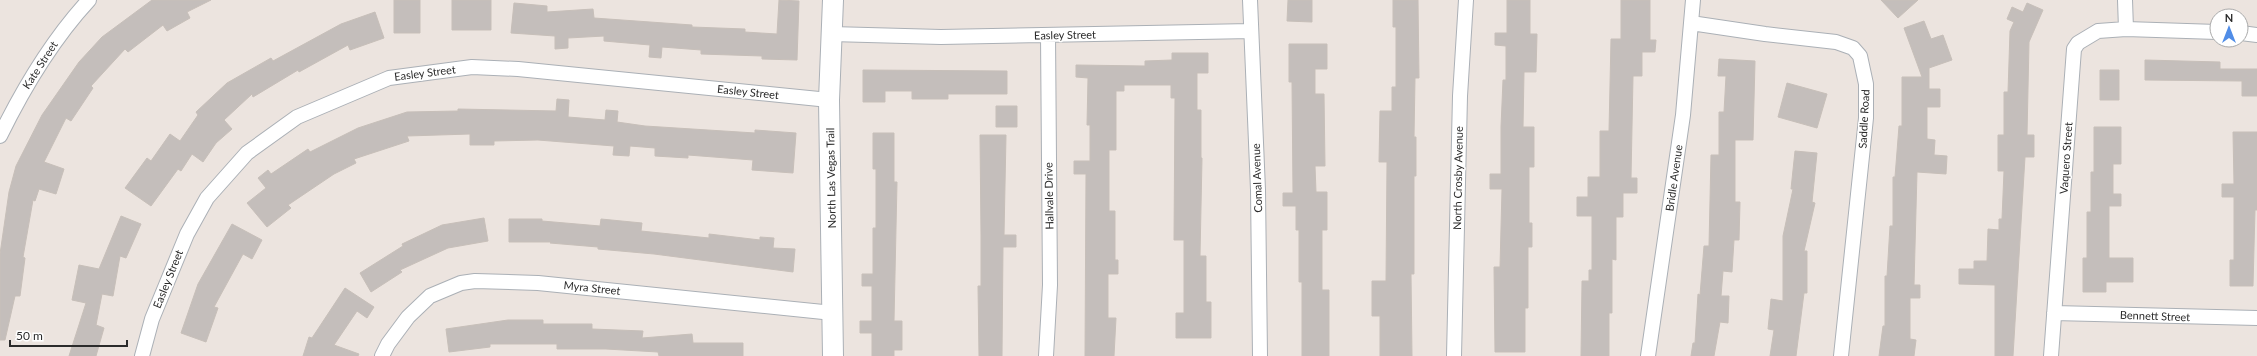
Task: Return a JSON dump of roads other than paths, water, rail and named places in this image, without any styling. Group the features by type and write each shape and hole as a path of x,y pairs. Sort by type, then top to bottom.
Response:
{"street":[{"name":"Kate Street","path":"0,136 15,104 52,44 88,0"},
{"name":"North Las Vegas Trail","path":"833,0 829,100 833,356"},
{"name":"Comal Avenue","path":"1250,0 1258,190 1260,356"},
{"name":"North Crosby Avenue","path":"1454,356 1460,96 1466,0"},
{"name":"Bridle Avenue","path":"1648,356 1683,115 1693,0"},
{"path":"2124,0 2126,29"},
{"name":"Saddle Road","path":"1691,23 1765,34 1836,42 1853,48 1860,56 1866,84 1866,118 1841,356"},
{"name":"Vaquero Street","path":"2051,356 2074,49 2078,43 2098,31 2126,29 2209,32"},
{"name":"Easley Street","path":"831,34 941,37 1251,31"},
{"name":"Hallvale Drive","path":"1046,356 1050,285 1048,35"},
{"name":"Easley Street","path":"142,356 152,319 187,234 207,198 242,159 297,117 389,78 472,67 518,69 829,100"},
{"name":"Myra Street","path":"382,356 388,344 408,317 430,296 461,282 538,282 833,313"},
{"name":"Bennett Street","path":"2054,313 2257,318"}]}
